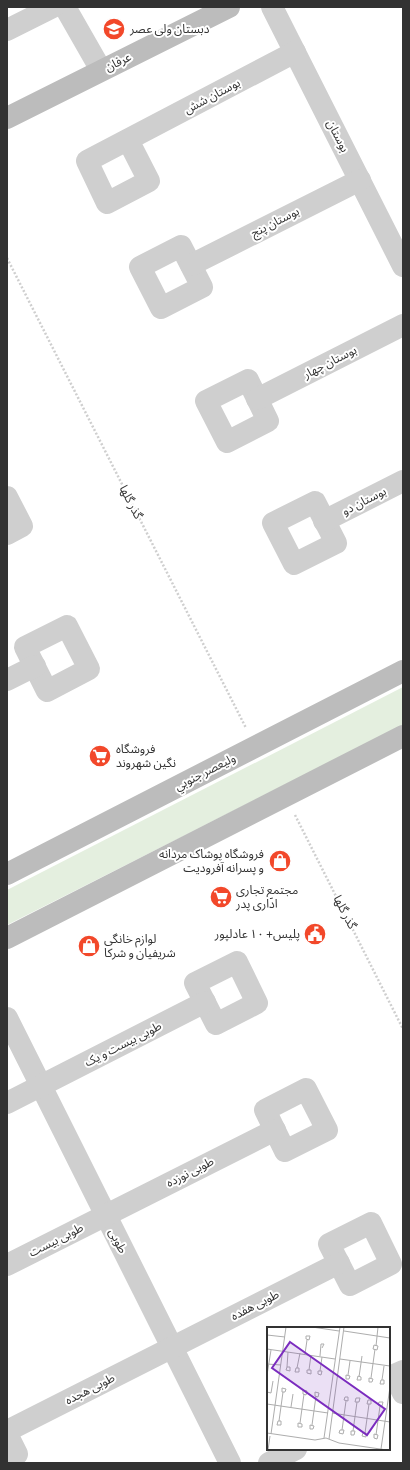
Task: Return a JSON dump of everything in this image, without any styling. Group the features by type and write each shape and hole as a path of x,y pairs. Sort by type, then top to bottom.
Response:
{"main road":[{"name":"عرفان","path":"7,118 229,7"},
{"name":"وليعصر جنوبي","path":"7,874 255,746 403,672"},
{"path":"7,938 403,736"}],"street":[{"path":"7,30 53,7"},
{"path":"66,7 101,70"},
{"name":"بوستان","path":"272,7 360,180 398,244 403,266"},
{"name":"بوستان شش","path":"128,140 295,52"},
{"name":"بوستان پنج","path":"191,265 360,180"},
{"name":"بوستان چهار","path":"257,399 403,325"},
{"name":"بوستان دو","path":"324,521 403,481"},
{"path":"7,497 22,526 7,534"},
{"path":"7,680 35,666"},
{"name":"طوبی بیست و یک","path":"7,1103 205,1002"},
{"name":"طوبی","path":"7,1018 230,1463"},
{"name":"طوبی نوزده","path":"106,1215 274,1130"},
{"name":"طوبی بیست","path":"7,1265 106,1215"},
{"name":"طوبی هفده","path":"172,1348 339,1263"},
{"name":"طوبی هجده","path":"7,1432 172,1348"},
{"path":"390,1401 403,1394 394,1375 403,1371"},
{"path":"7,1432 17,1454 7,1459"},
{"path":"269,1463 294,1450"}],"path":[{"name":"گذر گلها","path":"7,258 255,746"},
{"name":"گذر گلها","path":"286,796 403,1029"}],"green space":[{"path":"403,687 403,725 7,925 7,890"}],"place":[{"name":"دبستان ولی عصر","path":"114,29"},
{"name":"فروشگاه نگین شهروند","path":"100,756"},
{"name":"فروشگاه پوشاک مردانه و پسرانه آفرودیت","path":"280,861"},
{"name":"مجتمع تجاری اداری پدر","path":"221,897"},
{"name":"پلیس+ ۱۰ عادلپور","path":"315,934"},
{"name":"لوازم خانگی شریفیان و شرکا","path":"89,946"}]}
